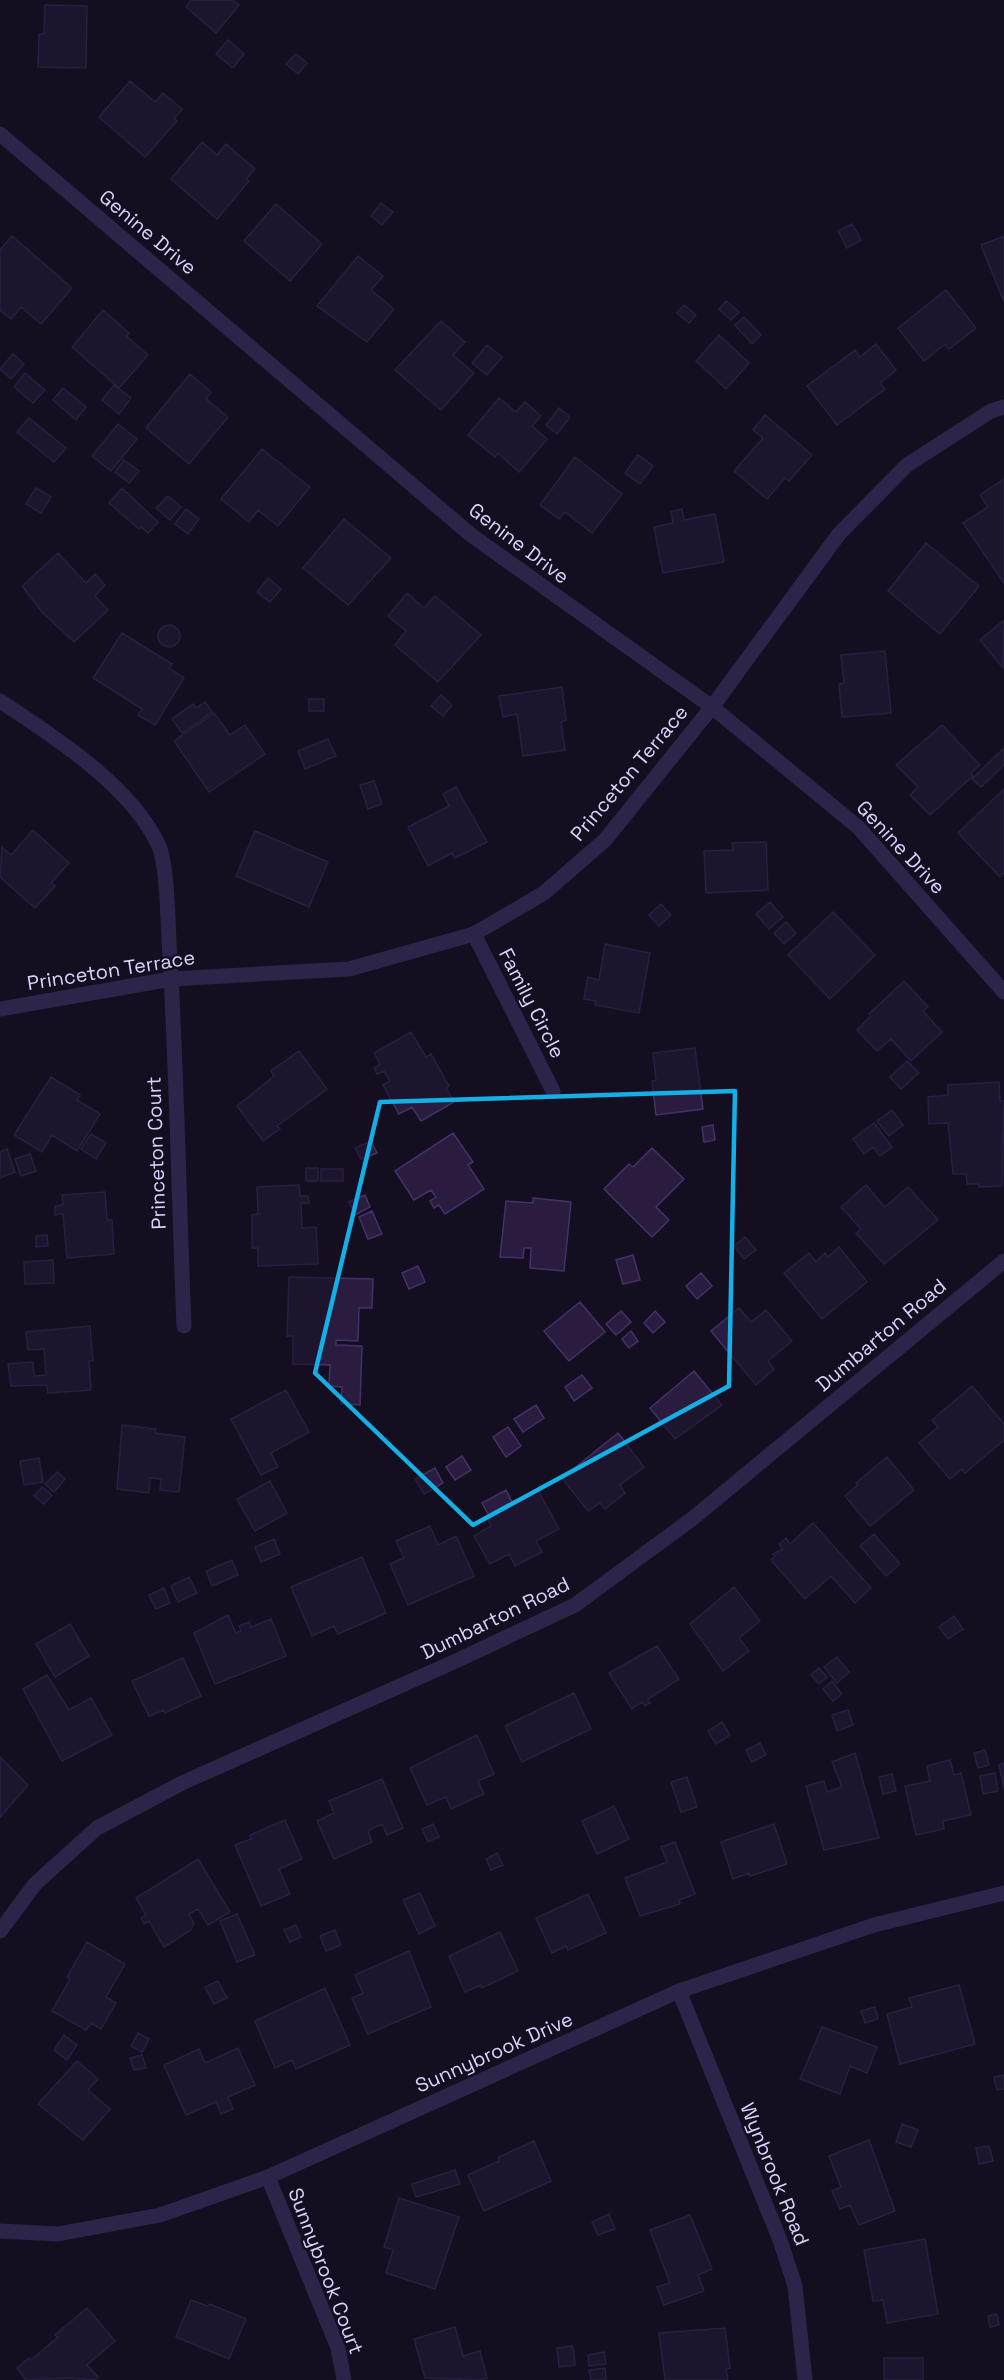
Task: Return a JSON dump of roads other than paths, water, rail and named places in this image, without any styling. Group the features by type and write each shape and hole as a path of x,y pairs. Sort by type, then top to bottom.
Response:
{"street":[{"name":"Genine Drive","path":"0,134 471,536 712,707 858,827 1004,992"},
{"name":"Princeton Terrace","path":"0,1009 171,979 350,969 474,934 544,893 605,840 712,707 839,534 906,465 991,411 1004,407"},
{"name":"Princeton Court","path":"0,701 60,741 126,797 159,847 166,897 171,979 184,1326"},
{"name":"Family Circle","path":"474,934 553,1091"},
{"name":"Dumbarton Road","path":"0,1931 35,1884 97,1828 182,1784 575,1605 692,1519 1004,1261"},
{"name":"Sunnybrook Drive","path":"0,2231 58,2234 160,2215 267,2177 679,1991 874,1925 1004,1893"},
{"name":"Wynbrook Road","path":"679,1991 780,2240 795,2286 805,2380"},
{"name":"Sunnybrook Court","path":"267,2177 338,2348 344,2380"}]}
